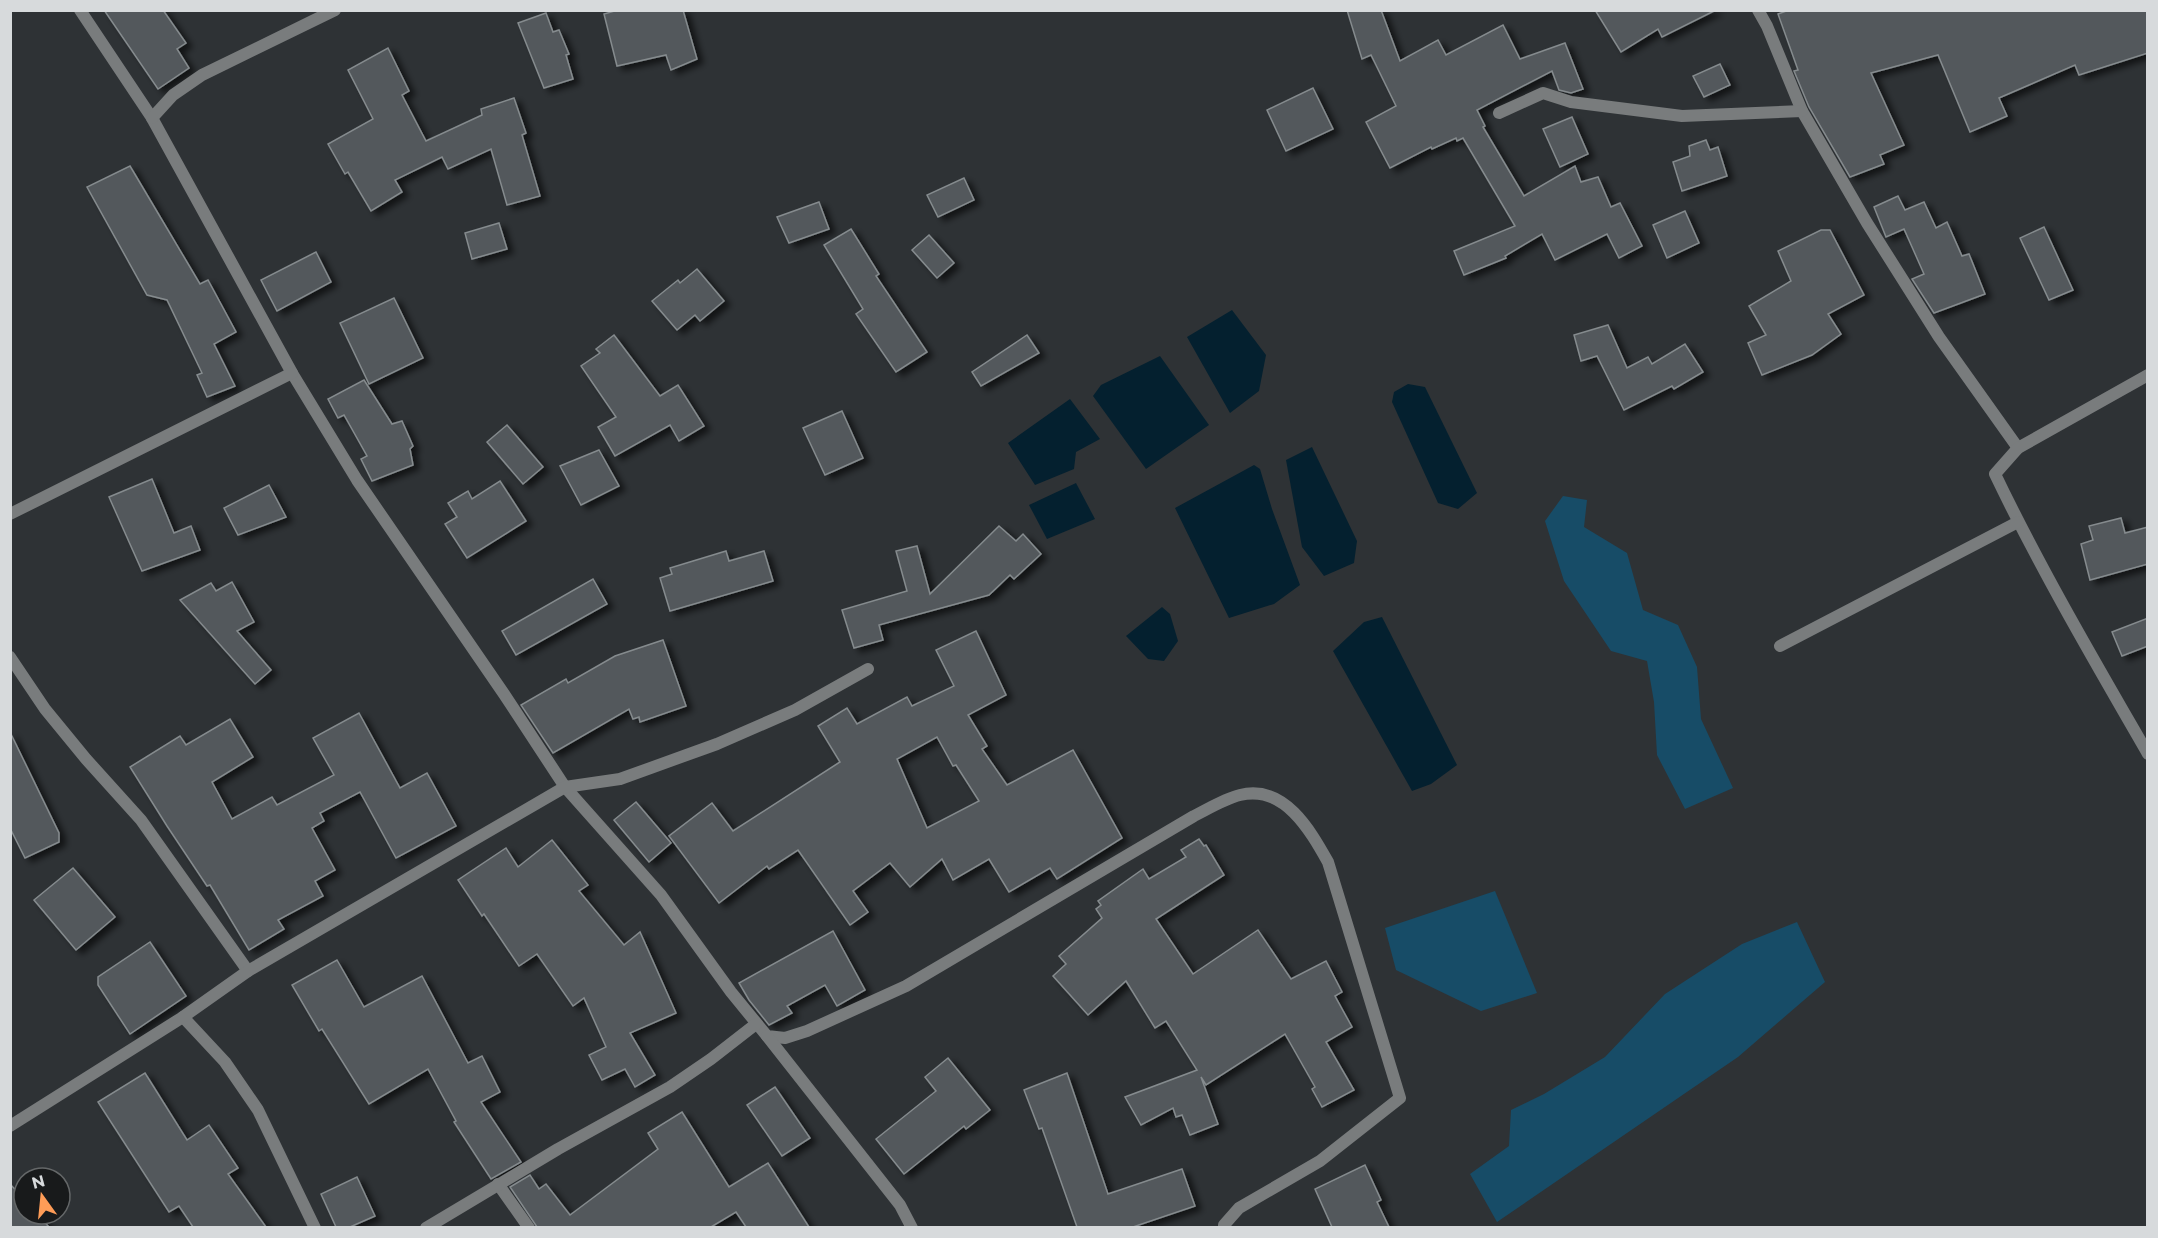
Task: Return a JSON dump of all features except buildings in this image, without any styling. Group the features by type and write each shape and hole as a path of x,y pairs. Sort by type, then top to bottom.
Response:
{"street":[{"path":"80,10 152,118 292,373 357,480 565,787 661,895 756,1024 900,1205 912,1227"},
{"path":"152,118 173,95 202,75 335,10"},
{"path":"1758,10 1767,26 1802,111 1867,223 1939,337 2018,448"},
{"path":"1767,10 1767,26"},
{"path":"1499,113 1543,93 1571,102 1682,116 1802,111"},
{"path":"10,514 292,373"},
{"path":"2148,375 2018,448 1995,474 2018,522 2148,754"},
{"path":"1780,646 2018,522"},
{"path":"10,657 45,709 141,820 248,971"},
{"path":"10,1126 183,1017 248,971 565,787 620,779 717,744 795,710 868,669"},
{"path":"767,1036 785,1038 796,1035 906,986 1221,802 1240,795 1261,793 1279,800 1308,826 1328,862 1400,1098 1320,1161 1239,1208 1224,1227"},
{"path":"183,1017 225,1062 258,1110 315,1227"},
{"path":"426,1227 670,1087 756,1024"},
{"path":"498,1184 529,1227"}],"shaded area":[{"path":"1232,310 1266,355 1259,391 1230,413 1187,337"},
{"path":"1160,356 1209,425 1146,469 1093,396 1101,385"},
{"path":"1408,384 1425,387 1477,493 1458,509 1438,503 1392,402 1394,392"},
{"path":"1070,399 1100,439 1076,452 1074,469 1035,485 1008,443"},
{"path":"1312,447 1357,541 1354,563 1324,576 1302,547 1286,460"},
{"path":"1254,465 1260,469 1300,585 1274,604 1229,618 1175,508"},
{"path":"1076,483 1095,519 1047,539 1029,505"},
{"path":"1563,496 1587,500 1584,527 1627,553 1643,610 1678,625 1697,667 1701,719 1733,788 1685,809 1657,755 1654,702 1647,661 1611,651 1564,581 1545,521"},
{"path":"1162,607 1170,614 1178,641 1164,661 1148,659 1126,636"},
{"path":"1382,617 1457,765 1431,784 1412,791 1333,651 1364,622"},
{"path":"1495,891 1537,993 1481,1011 1396,970 1385,928"},
{"path":"1797,922 1825,982 1738,1057 1497,1222 1470,1174 1509,1146 1511,1110 1544,1094 1605,1057 1665,994 1742,944"}]}
